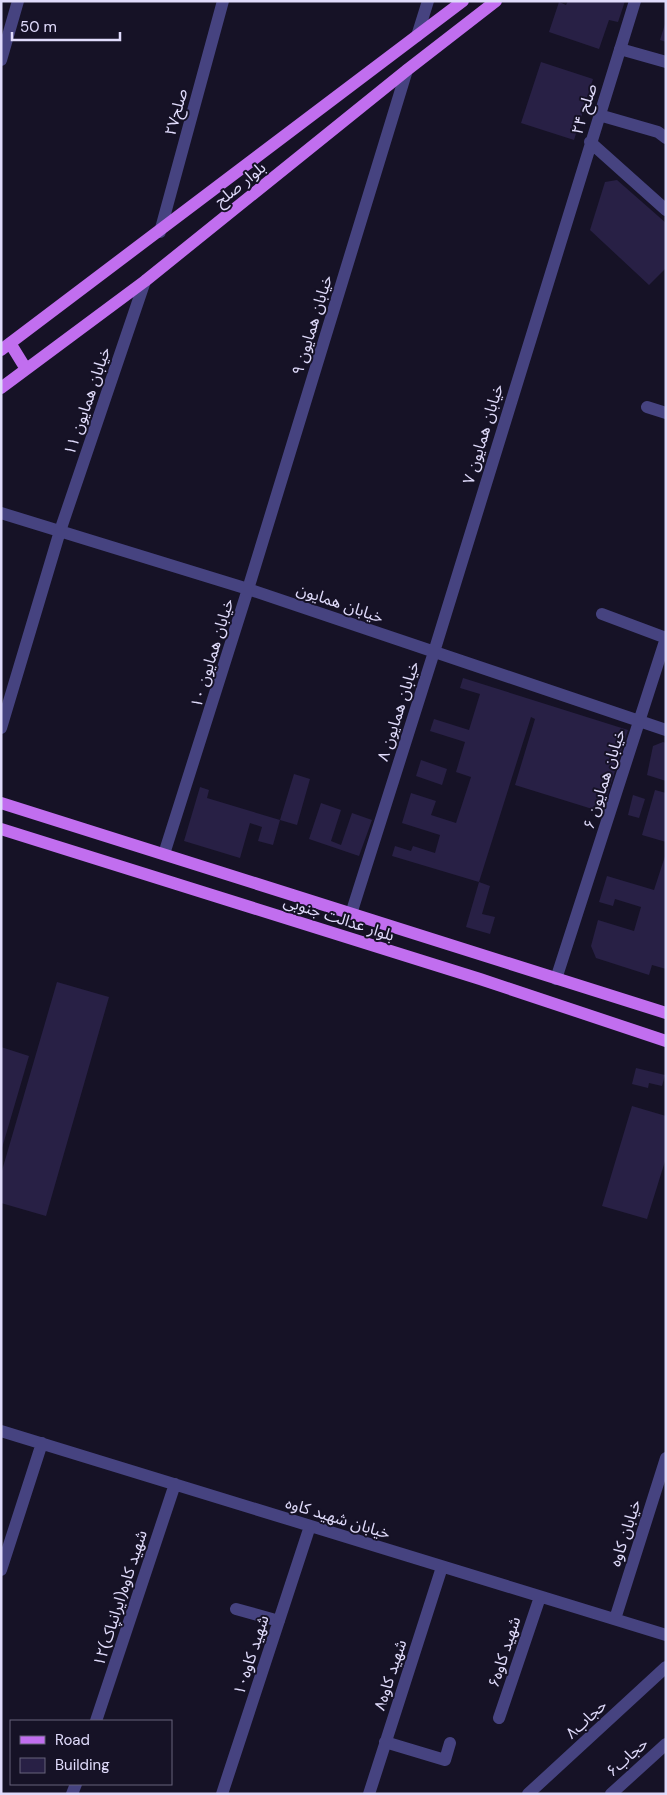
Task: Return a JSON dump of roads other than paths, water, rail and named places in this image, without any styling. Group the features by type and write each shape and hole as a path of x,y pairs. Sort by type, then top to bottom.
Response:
{"main road":[{"name":"بلوار صلح","path":"6,347 463,1"},
{"name":"بلوار صلح","path":"1,388 145,281 407,70 496,1"},
{"path":"6,347 26,369"},
{"name":"بلوار عدالت جنوبی","path":"1,803 666,1013"},
{"name":"بلوار عدالت جنوبی","path":"1,828 480,979 666,1041"},
{"path":"480,979 487,957"}],"street":[{"path":"1,60 18,1"},
{"name":"صلح۲۷","path":"160,232 223,1"},
{"path":"417,36 428,1"},
{"name":"صلح ۲۴","path":"564,226 635,1"},
{"path":"620,49 666,62"},
{"name":"خیابان همایون ۹","path":"248,589 407,70"},
{"path":"599,115 658,132 666,138"},
{"path":"590,142 666,210"},
{"name":"خیابان همایون ۷","path":"434,652 564,226"},
{"name":"خیابان همایون ۱۱","path":"1,728 60,531 145,281"},
{"path":"647,407 666,413"},
{"name":"خیابان همایون","path":"1,513 248,589 666,730"},
{"name":"خیابان همایون ۱۰","path":"164,854 248,589"},
{"path":"602,614 666,638"},
{"name":"خیابان همایون ۶","path":"556,979 666,638"},
{"name":"خیابان همایون ۸","path":"351,914 434,652"},
{"name":"خیابان شهید کاوه","path":"1,1431 666,1635"},
{"path":"1,1570 42,1443"},
{"name":"خیابان کاوه","path":"615,1619 666,1458"},
{"name":"۱۲شهید کاوه(ایرانپاک)","path":"96,1720 175,1484"},
{"name":"شهید کاوه۱۰","path":"222,1794 310,1526"},
{"name":"شهید کاوه۸","path":"369,1794 442,1566"},
{"name":"شهید کاوه۶","path":"499,1718 540,1596"},
{"path":"236,1609 279,1621"},
{"name":"حجاب۸","path":"528,1794 666,1667"},
{"path":"385,1742 445,1760 450,1743"},
{"name":"حجاب۶","path":"611,1794 666,1744"}]}
